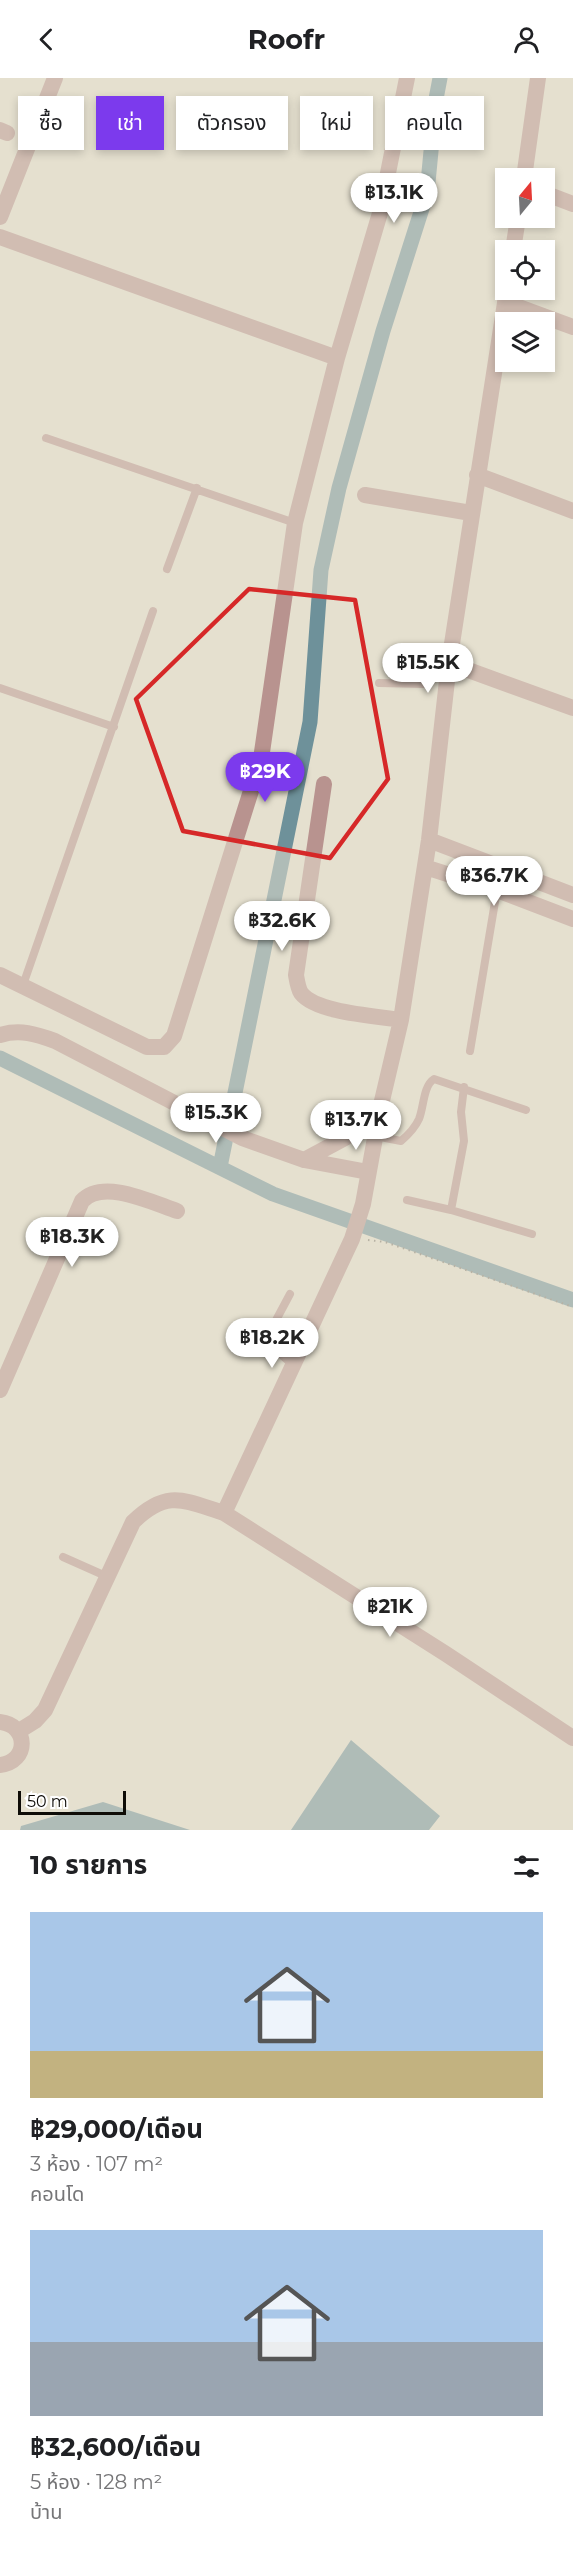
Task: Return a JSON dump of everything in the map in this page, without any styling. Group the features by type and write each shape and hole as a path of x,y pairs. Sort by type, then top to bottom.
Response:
{"street":[{"path":"0,217 55,78"},
{"path":"0,975 147,1047 164,1047 174,1036 261,759 295,522 337,358 380,213 408,78"},
{"path":"525,168 538,78"},
{"path":"555,198 573,204"},
{"path":"0,237 337,358"},
{"path":"224,1513 352,1239 363,1204 381,1105 401,1020 429,840 444,687 505,300"},
{"path":"515,300 573,327"},
{"path":"477,475 573,511"},
{"path":"365,495 471,513"},
{"path":"449,663 573,708"},
{"path":"324,784 297,962 296,975 299,990 310,1001 341,1011 401,1020"},
{"path":"429,840 573,895"},
{"path":"425,867 497,890 573,919"},
{"path":"5,1034 31,1033 55,1041 242,1138 304,1160 368,1172"},
{"path":"304,1160 345,1138 381,1105"},
{"path":"0,1390 86,1196 108,1191 122,1192 177,1211"},
{"path":"19,1731 35,1721 45,1710 133,1522 146,1510 169,1499 224,1513 573,1738"},
{"path":"0,1722 7,1723 19,1731 22,1737 22,1751 13,1761 0,1764"}],"lane":[{"path":"46,438 295,522"},
{"path":"167,569 197,488"},
{"path":"23,985 153,611"},
{"path":"379,683 424,684"},
{"path":"0,688 114,727"},
{"path":"470,1052 497,890"},
{"path":"375,1136 401,1141 406,1137 419,1118 428,1085 434,1078 526,1110"},
{"path":"451,1210 464,1142 461,1112 464,1087"},
{"path":"407,1200 451,1210 532,1234"},
{"path":"266,1339 290,1294"},
{"path":"246,1324 266,1339 293,1365"},
{"path":"63,1557 108,1577"}],"path":[{"path":"352,1239 385,1242 573,1307"}],"highlighted area":[{"path":"249,589 355,600 388,779 330,858 183,831 136,699"}],"water":[{"path":"351,1740 440,1816 429,1830 291,1830"},
{"path":"103,1802 190,1830 20,1830 21,1826"}],"waterway":[{"path":"220,1167 310,722 321,570 339,488 383,331 427,193 440,78"},
{"path":"0,1058 273,1194 573,1300"}]}
